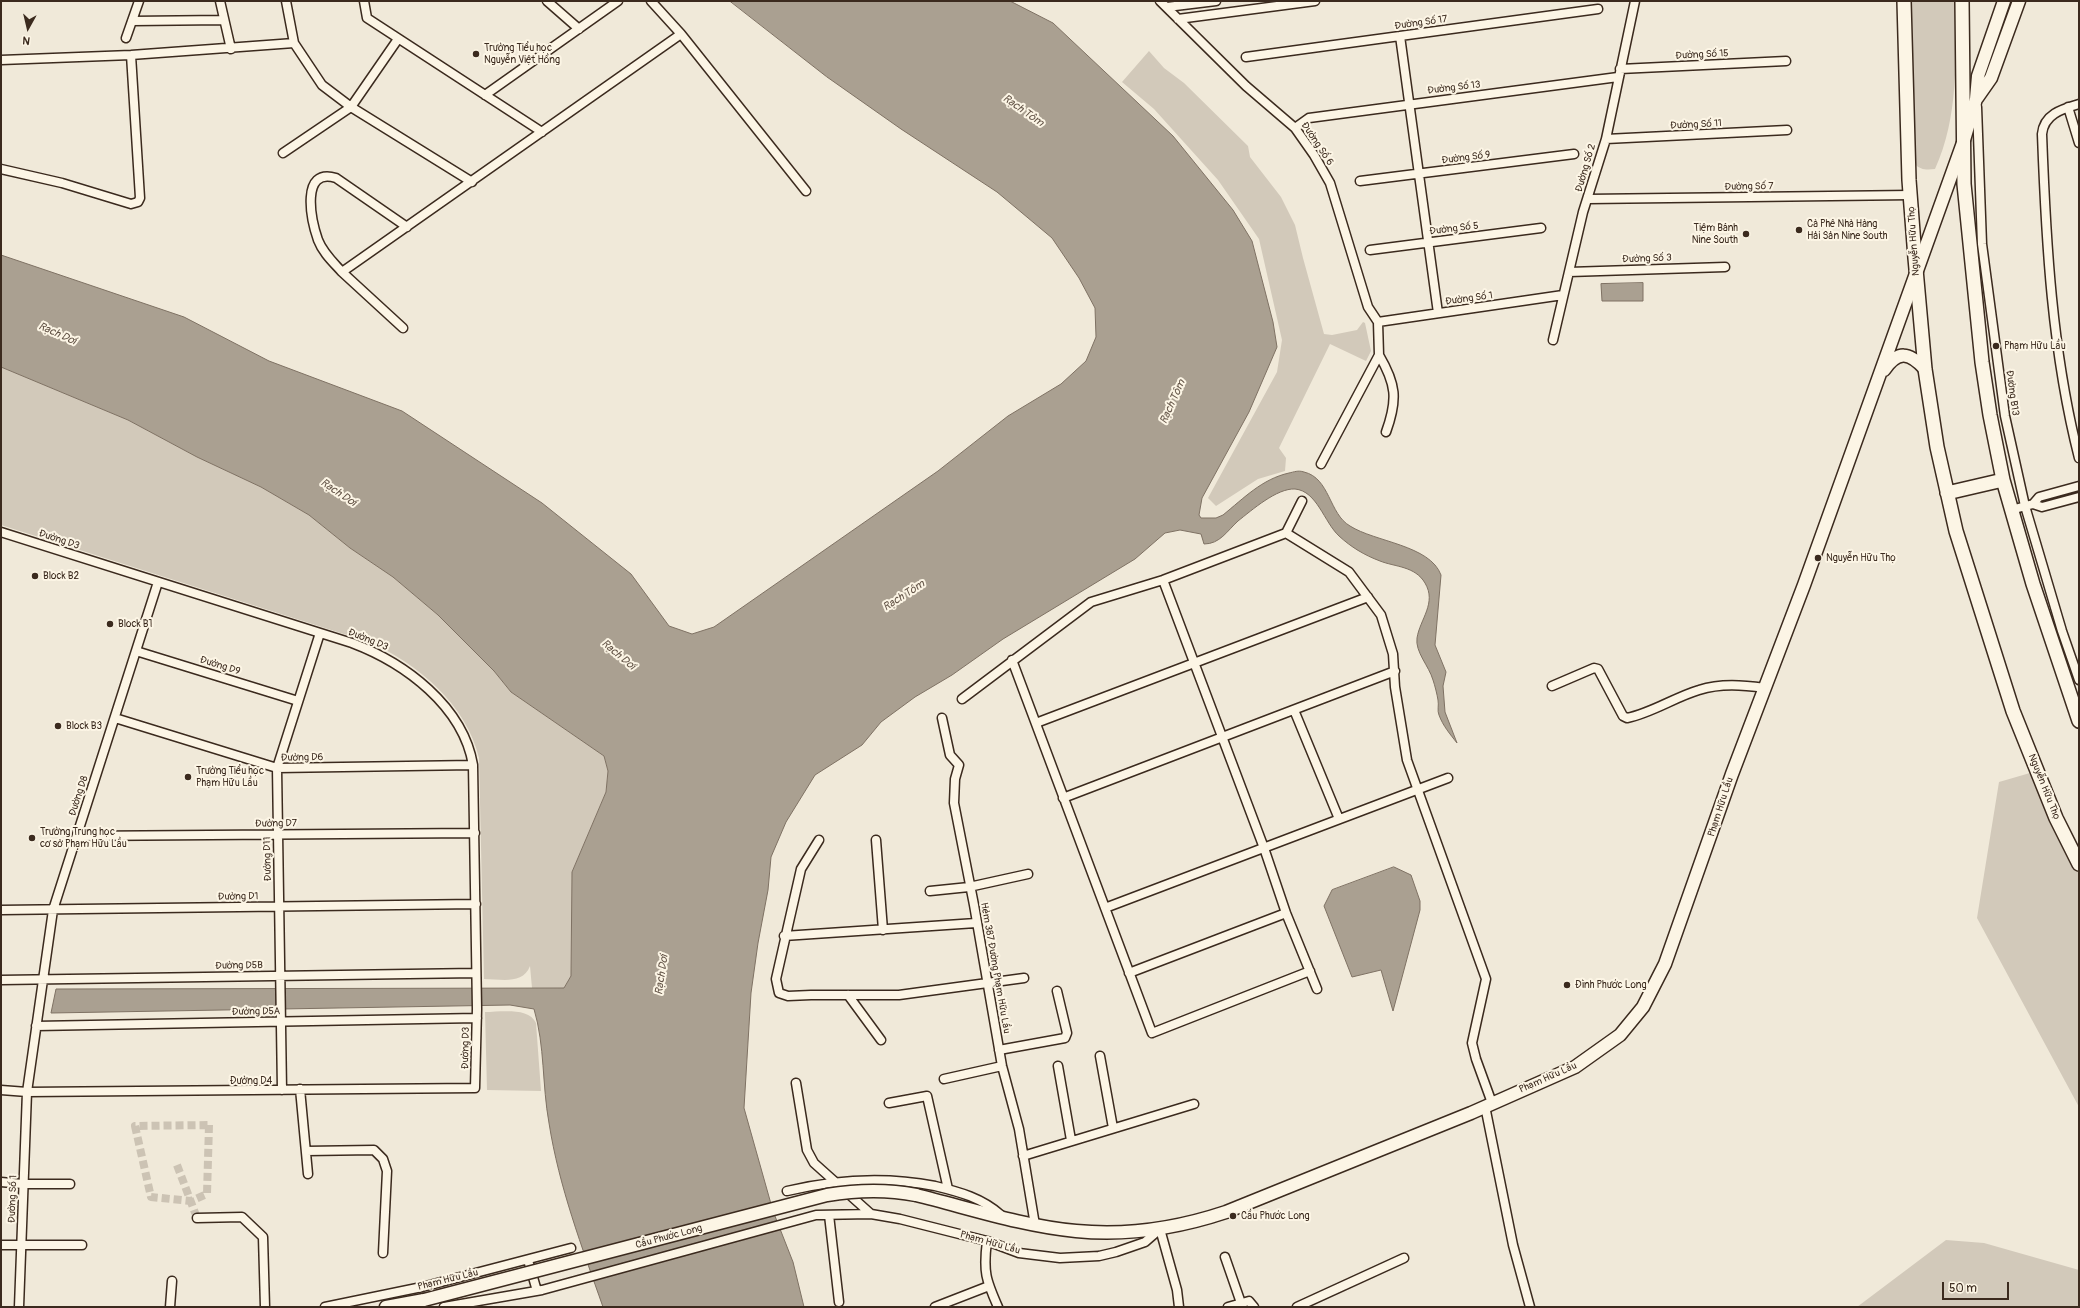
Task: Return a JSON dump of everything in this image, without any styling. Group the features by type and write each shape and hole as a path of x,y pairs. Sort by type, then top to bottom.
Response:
{"main road":[{"name":"Nguyễn Hữu Thọ","path":"1904,1 1911,195 1916,274 1925,369 1947,492 1956,531 2013,711 2056,818 2079,864"},
{"path":"1962,1 1964,184 1982,362 2003,480 2011,510 2048,633 2079,721"},
{"name":"Phạm Hữu Lầu","path":"916,1195 1035,1225 1097,1232 1160,1229 1193,1222 1226,1212 1575,1067 1620,1035 1643,1007 1664,964 1732,774 1804,585 1916,274 1940,203 1964,140 1976,99 1978,76 2004,1"},
{"name":"Phạm Hữu Lầu","path":"1976,99 1991,78 2019,1"},
{"path":"1878,377 1891,359 1900,355 1910,357 1925,369"},
{"path":"1947,492 2003,480"},
{"name":"Cầu Phước Long","path":"424,1300 827,1195 851,1191 877,1190 916,1195"},
{"name":"Phạm Hữu Lầu","path":"386,1307 424,1300"}],"street":[{"path":"126,38 138,1"},
{"path":"220,1 231,48"},
{"path":"286,1 294,43 322,85 352,107 472,182"},
{"path":"364,1 367,18 542,132"},
{"path":"547,1 579,29"},
{"path":"485,95 618,1"},
{"path":"651,1 681,34 806,191"},
{"name":"Đường Số 6","path":"1160,1 1246,86 1296,128 1330,183 1368,307 1378,322"},
{"path":"1167,7 1216,1"},
{"path":"1178,19 1315,1"},
{"name":"Đường Số 2","path":"1553,340 1588,199 1606,139 1635,1"},
{"name":"Đường Số 17","path":"1246,57 1598,9"},
{"path":"132,20 224,20"},
{"path":"342,272 681,34"},
{"path":"1400,36 1438,313"},
{"path":"282,153 352,107 398,39"},
{"path":"1,60 131,55 294,43"},
{"path":"1,169 62,183 131,204 138,202 140,198 131,55"},
{"name":"Đường Số 15","path":"1619,73 1786,61"},
{"name":"Đường Số 13","path":"1296,128 1309,118 1619,73"},
{"name":"Đường B13","path":"1976,99 1982,244 2005,416 2062,632 2079,680"},
{"path":"2079,104 2068,107 2048,117 2043,125 2042,134 2049,273 2056,342 2067,411 2079,458"},
{"path":"2068,107 2079,142"},
{"name":"Đường Số 11","path":"1606,139 1787,130"},
{"name":"Đường Số 9","path":"1360,181 1574,154"},
{"path":"404,328 342,272 324,251 318,239 311,195 313,185 317,178 325,175 336,178 408,227"},
{"name":"Đường Số 7","path":"1588,199 1911,195"},
{"name":"Đường Số 5","path":"1370,250 1541,228"},
{"name":"Đường Số 3","path":"1569,272 1725,267"},
{"name":"Đường Số 1","path":"1378,322 1563,295"},
{"path":"1378,322 1379,355 1391,375 1394,393 1393,413 1386,432"},
{"path":"1321,464 1379,355"},
{"path":"2011,510 2029,505 2039,497 2079,486"},
{"path":"2029,505 2042,507 2079,497"},
{"path":"962,699 1091,602 1163,580 1286,533 1302,501"},
{"name":"Đường D3","path":"1,532 320,633 378,654 401,667 423,685 449,712 462,732 470,749 473,765 477,981 475,1088"},
{"path":"1286,533 1349,572 1383,620 1393,654 1395,686 1407,760 1416,789 1486,979 1472,1043 1488,1104 1513,1245 1530,1307"},
{"path":"1163,580 1264,848 1286,912 1317,989"},
{"name":"Đường D8","path":"27,1092 53,910 158,582"},
{"path":"1036,723 1368,598"},
{"name":"Đường D11","path":"282,1090 277,768 320,633"},
{"name":"Đường D9","path":"136,651 298,701"},
{"path":"1012,660 1152,1033 1310,971"},
{"path":"1552,686 1594,668 1598,669 1623,716 1627,718 1699,690 1719,686 1747,686 1764,688"},
{"path":"1063,798 1395,670"},
{"path":"1294,710 1339,819"},
{"name":"Đường D6","path":"115,718 277,768 473,765"},
{"name":"Hẻm 387 Đường Phạm Hữu Lầu","path":"942,718 950,755 958,761 959,765 955,779 954,803 1002,1066 1019,1129 1035,1225"},
{"path":"1105,908 1448,778"},
{"name":"Đường D7","path":"77,836 475,832"},
{"path":"819,840 801,869 784,936 776,980 779,993 788,996 900,995 1024,978"},
{"path":"876,840 883,930"},
{"path":"930,891 970,887 1028,874"},
{"name":"Đường D1","path":"1,910 476,904"},
{"path":"1129,973 1286,912"},
{"path":"784,936 976,923"},
{"name":"Đường D5B","path":"1,980 280,979 476,973"},
{"path":"999,1050 1065,1038 1067,1033 1057,991"},
{"path":"848,995 881,1040"},
{"name":"Đường D5A","path":"36,1026 477,1018"},
{"path":"1100,1056 1113,1128"},
{"path":"944,1079 1002,1066"},
{"path":"1058,1066 1071,1140"},
{"path":"796,1083 807,1150 814,1163 871,1214"},
{"name":"Đường D4","path":"1,1090 27,1092 475,1088"},
{"path":"300,1089 308,1174"},
{"name":"Đường Số 1","path":"19,1307 27,1092"},
{"path":"889,1103 927,1096 948,1189"},
{"path":"1023,1156 1071,1140 1194,1104"},
{"path":"306,1151 374,1150 383,1159 387,1171 383,1253"},
{"name":"Phạm Hữu Lầu","path":"787,1191 835,1181 883,1179 916,1182 948,1189 981,1201 1003,1217"},
{"path":"1,1182 23,1184 70,1184"},
{"name":"Phạm Hữu Lầu","path":"816,1216 871,1214 900,1219 987,1241 1019,1253 1060,1258 1099,1256 1138,1246 1151,1238 1160,1229"},
{"path":"829,1215 839,1302"},
{"name":"Cầu Phước Long","path":"539,1290 816,1216"},
{"path":"197,1218 242,1217 262,1237 265,1307"},
{"path":"1160,1229 1177,1290 1179,1307"},
{"path":"987,1241 984,1261 985,1275 998,1307"},
{"path":"1,1245 82,1245"},
{"name":"Phạm Hữu Lầu","path":"325,1307 422,1287 571,1248"},
{"path":"1225,1257 1241,1303"},
{"path":"1297,1307 1404,1258"},
{"path":"444,1307 539,1290 528,1260"},
{"path":"170,1307 172,1281"},
{"path":"935,1307 989,1286"},
{"path":"477,1307 484,1300"},
{"path":"1228,1307 1249,1301 1254,1307"}],"shaded area":[{"path":"1910,1 1955,1 1956,44 1952,108 1943,149 1935,169 1924,169 1915,164"},
{"path":"1149,51 1164,68 1184,83 1248,146 1250,157 1281,197 1295,225 1324,334 1332,335 1357,330 1363,322 1365,323 1371,351 1366,361 1330,344 1279,448 1286,458 1285,471 1258,479 1216,506 1208,498 1277,372 1282,340 1259,239 1218,180 1154,109 1122,82"},
{"path":"1,367 128,420 197,457 261,487 309,515 350,548 393,577 438,615 494,671 511,692 604,756 608,771 606,792 572,872 571,976 564,988 532,988 530,966 527,972 522,976 511,980 484,979 479,758 473,739 464,720 438,688 405,662 369,642 1,525"},
{"path":"2030,773 2079,873 2079,1107 1977,918 1999,782"},
{"path":"485,1012 521,1012 532,1018 536,1023 541,1091 487,1090"},
{"path":"1946,1240 1984,1243 2079,1270 2079,1307 1857,1307"}],"water":[{"path":"730,1 1010,1 1053,23 1173,136 1233,210 1252,241 1273,322 1277,347 1249,412 1202,498 1199,515 1201,518 1216,518 1223,515 1262,484 1279,476 1296,471 1302,471 1313,476 1319,481 1338,513 1350,526 1373,536 1401,545 1426,557 1435,565 1441,575 1435,645 1446,672 1443,686 1445,712 1457,743 1439,715 1438,700 1434,682 1420,654 1417,643 1419,631 1429,604 1428,590 1425,583 1416,573 1374,559 1348,544 1334,530 1315,501 1303,491 1295,489 1280,492 1265,500 1238,521 1215,542 1204,544 1201,534 1180,530 1165,533 1135,559 1003,639 952,675 915,697 881,722 862,745 815,775 786,822 771,857 768,890 758,943 751,993 744,1108 773,1211 793,1262 804,1307 603,1307 565,1194 553,1147 547,1109 542,1051 538,1023 534,1009 510,1005 51,1013 56,989 564,988 571,976 572,872 606,792 608,771 604,756 511,692 494,671 438,615 393,577 350,548 309,515 261,487 197,457 128,420 1,367 1,255 184,317 269,361 402,411 542,503 631,574 669,626 692,634 714,627 938,471 1008,416 1061,384 1086,361 1096,337 1095,308 1079,278 1052,238 997,192 901,129 827,77"},
{"path":"1643,283 1643,301 1602,301 1601,284"},
{"path":"1394,867 1411,875 1420,901 1420,910 1393,1011 1381,970 1352,977 1324,906 1332,890"}],"tunnel":[{"path":"209,1125 207,1194 191,1201 151,1197 135,1126 209,1125"},
{"path":"177,1165 197,1218"}],"place":[{"name":"Trường Tiểu học Nguyễn Việt Hồng","path":"476,54"},
{"name":"Cà Phê Nhà Hàng Hải Sản Nine South","path":"1799,230"},
{"name":"Tiệm Bánh Nine South","path":"1746,234"},
{"name":"Phạm Hữu Lầu","path":"1996,346"},
{"name":"Nguyễn Hữu Thọ","path":"1818,558"},
{"name":"Block B2","path":"35,576"},
{"name":"Block B1","path":"110,624"},
{"name":"Block B3","path":"58,726"},
{"name":"Trường Tiểu học Phạm Hữu Lầu","path":"188,777"},
{"name":"Trường Trung học cơ sở Phạm Hữu Lầu","path":"32,838"},
{"name":"Đình Phước Long","path":"1567,985"},
{"name":"Cầu Phước Long","path":"1233,1216"}],"water label":[{"name":"Rạch Tôm","path":"1023,111"},
{"name":"Rạch Dơi","path":"57,334"},
{"name":"Rạch Tôm","path":"1173,402"},
{"name":"Rạch Dơi","path":"338,493"},
{"name":"Rạch Tôm","path":"904,596"},
{"name":"Rạch Dơi","path":"618,655"},
{"name":"Rạch Dơi","path":"662,975"}]}
